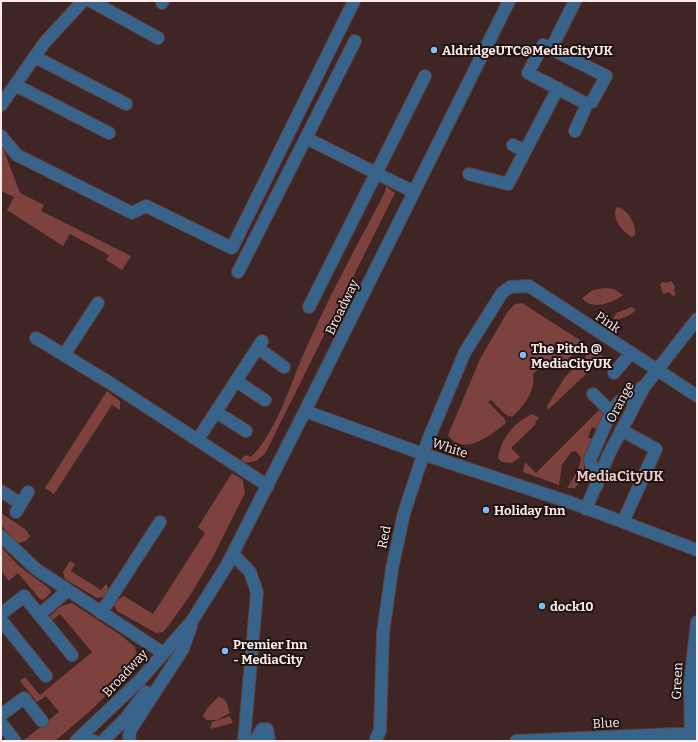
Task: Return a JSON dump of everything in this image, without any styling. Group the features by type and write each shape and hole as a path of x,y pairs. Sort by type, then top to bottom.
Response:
{"street":[{"path":"1,105 45,42 83,1"},
{"path":"91,1 158,38"},
{"path":"1,136 17,155 132,213 146,206 232,248 354,1"},
{"name":"Broadway","path":"76,741 140,680 192,621 233,554 509,1"},
{"path":"552,49 575,1"},
{"path":"238,272 355,41"},
{"path":"575,131 587,104 592,102 606,76 543,45 528,73 587,104"},
{"path":"35,57 126,104"},
{"path":"308,307 425,76"},
{"path":"15,85 109,133"},
{"path":"469,174 508,184 558,88"},
{"path":"306,138 414,192"},
{"path":"513,145 525,151"},
{"name":"Pink","path":"502,293 510,287 529,286 630,354 697,396"},
{"name":"Red","path":"376,740 380,731 383,633 392,569 404,513 423,454 465,352 502,293"},
{"path":"64,355 98,304"},
{"name":"Orange","path":"586,509 621,430 644,387 656,369 697,319"},
{"path":"36,338 198,439 268,486"},
{"path":"198,439 260,344 284,366"},
{"path":"614,373 630,354"},
{"path":"236,381 265,400"},
{"path":"597,485 590,460 612,412 619,402 644,387"},
{"path":"593,394 612,412"},
{"path":"216,412 246,431"},
{"name":"White","path":"305,412 623,522"},
{"path":"621,430 656,449 623,522 697,550"},
{"path":"1,491 18,508 28,492"},
{"path":"101,613 160,522"},
{"path":"1,536 36,569 67,591 163,653"},
{"path":"233,554 250,572 257,592 244,741"},
{"path":"39,615 67,591"},
{"path":"1,614 24,596 72,655"},
{"path":"1,620 46,676"},
{"name":"Broadway","path":"130,741 129,736 131,729 183,649 192,621"},
{"name":"Green","path":"693,736 690,684 697,622"},
{"name":"Broadway","path":"103,741 126,718 186,639"},
{"path":"1,716 24,698 42,721"},
{"path":"1,723 16,741"},
{"path":"255,741 264,729 269,741"},
{"name":"Blue","path":"516,741 693,736"}],"shaded area":[{"path":"1,143 20,193 44,205 41,211 131,256 122,270 106,260 109,255 70,234 63,246 7,210 14,197 1,191"},
{"path":"386,186 395,193 265,454 256,461 247,463 241,460 245,455 251,457 261,446 277,418 326,305 385,192"},
{"path":"617,207 624,210 633,222 635,235 632,237 621,228 616,220 615,211"},
{"path":"671,281 675,286 674,291 676,293 674,297 669,292 663,294 660,284"},
{"path":"605,288 614,289 623,295 614,301 596,305 586,302 582,298 593,290"},
{"path":"522,303 583,342 565,362 554,367 548,368 542,366 533,374 533,386 531,392 525,403 512,417 505,414 491,400 488,402 504,418 506,423 500,428 478,442 462,444 455,442 448,435 480,359 508,311 515,304"},
{"path":"632,307 636,310 630,315 617,320 613,319 616,313"},
{"path":"593,349 604,357 548,410 547,406 565,377"},
{"path":"107,391 120,401 120,410 112,405 54,494 45,488"},
{"path":"602,407 605,411 597,429 592,427 588,437 592,439 584,458 584,476 575,488 567,488 578,470 581,458 576,451 571,452 562,465 559,485 523,472 525,462 536,473"},
{"path":"532,414 539,418 535,422 536,424 511,448 520,457 512,463 502,462 498,458 505,438 514,427"},
{"path":"232,473 243,480 245,493 213,557 189,597 169,625 163,632 156,633 117,611 114,606 115,601 124,596 153,614 205,533 198,527"},
{"path":"1,513 25,529 30,536 26,541 19,543 15,541 1,525"},
{"path":"1,547 19,566 50,589 51,593 43,600 40,599 18,573 9,581 1,571"},
{"path":"70,561 75,564 71,571 101,590 106,584 109,589 103,597 97,598 65,579 63,572"},
{"path":"72,603 122,636 135,647 139,663 89,712 55,741 23,741 59,712 46,696 37,702 20,681 25,677 40,695 92,652 60,614 51,621 50,616 61,606"},
{"path":"219,696 226,701 230,713 217,720 206,720 203,715 209,706"},
{"path":"230,716 233,723 210,729 212,722"}],"place":[{"name":"AldridgeUTC@MediaCityUK","path":"434,50"},
{"name":"The Pitch @ MediaCityUK","path":"523,355"},
{"name":"Holiday Inn","path":"486,510"},
{"name":"dock10","path":"542,606"},
{"name":"Premier Inn - MediaCity","path":"225,651"}],"district":[{"name":"MediaCityUK","path":"620,476"}]}
